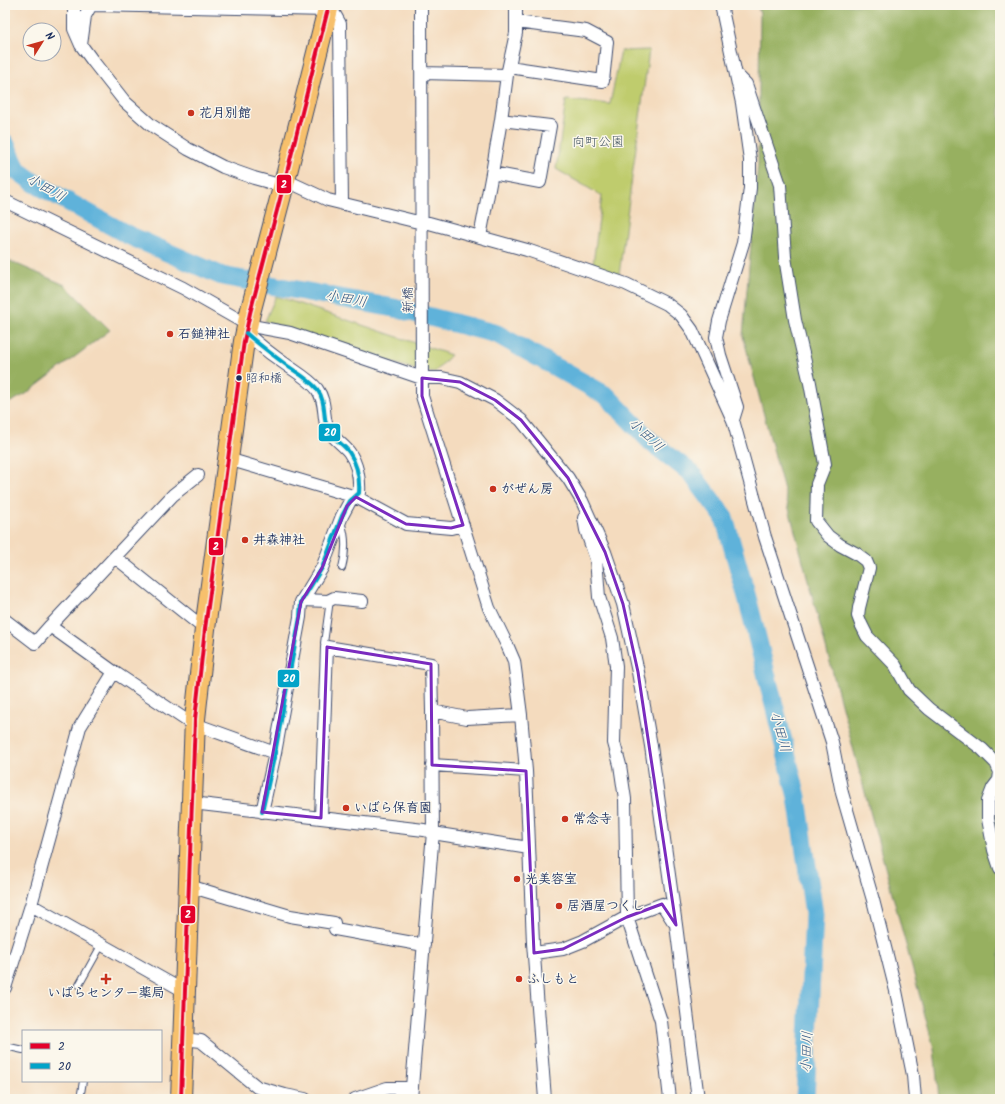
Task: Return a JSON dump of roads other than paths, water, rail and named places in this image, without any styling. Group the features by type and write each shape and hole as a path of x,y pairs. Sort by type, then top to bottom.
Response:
{"highway":[{"path":"181,1099 195,725 205,629 248,322 328,8"}],"street":[{"path":"74,5 74,29 81,44 125,102 151,125 188,150 223,167 328,200 414,222 422,226 480,236 527,250 626,284 667,304 681,315 692,330 733,420 765,537 832,742 842,793 873,900 896,991 913,1075 915,1099"},
{"path":"81,44 85,16 92,5 328,8 335,15 340,24 342,204"},
{"name":"新橋","path":"421,5 422,396 489,608 514,662 522,716 526,771 534,953 545,1099"},
{"path":"480,236 501,120 508,71 516,34 516,5"},
{"path":"721,5 742,102 750,160 750,188 742,242 719,320 716,337 720,355 737,407 733,420"},
{"path":"422,73 508,71 602,81 607,42 586,31 516,22"},
{"path":"736,74 746,84 780,185 786,265 795,320 810,383 824,464 816,484 816,521 828,536 840,545 858,554 866,561 868,568 858,616 867,636 895,665 909,690 928,709 982,748 996,763 1000,772 998,780 988,801 988,819 994,850 1000,868"},
{"path":"492,173 540,182 550,126 501,120"},
{"path":"5,201 183,288 232,317 422,374 460,382 495,400 521,420 568,478 582,501 605,552 623,604 638,672 651,746 698,1099"},
{"path":"248,322 263,348 307,380 318,390 324,405 327,427 349,452 356,466 359,488 359,493 350,501 340,521 322,568 302,600 275,753 262,812"},
{"path":"228,459 356,497 406,524 451,528 463,525"},
{"path":"5,620 35,643 114,556 173,495 198,475"},
{"path":"582,501 586,530 596,560 599,597 612,638 616,666 614,743 620,765 624,799 627,917 661,1021 670,1099"},
{"path":"114,556 205,629"},
{"path":"302,600 330,600 334,598 362,601"},
{"path":"50,626 114,672 195,725 275,753"},
{"path":"321,818 327,647 431,664 433,832 412,1094 387,1088 355,1099"},
{"path":"5,988 31,905 80,727 114,672"},
{"path":"432,711 467,718 522,716"},
{"path":"432,765 526,771"},
{"path":"192,803 425,830 439,834 529,848"},
{"path":"189,886 290,916 334,923 335,929 424,945"},
{"path":"534,953 563,949 583,941 627,917 662,904 676,925"},
{"path":"31,905 184,992"},
{"path":"183,1039 201,1041 257,1087 305,1099"},
{"path":"690,1099 686,1054 691,1044"}],"lane":[{"path":"340,521 343,528 346,546 346,554 342,568"},
{"path":"327,647 324,643 330,600"},
{"path":"78,985 102,944"},
{"path":"5,1046 22,1050"},
{"path":"80,1099 83,1082"}],"waterway":[{"path":"5,143 18,171"},
{"name":"小田川","path":"5,165 18,171 36,184 128,235 222,276 399,309 497,334 607,396 651,442 691,473 724,517 748,601 797,797 814,914 805,1099"}],"place":[{"name":"花月別館","path":"191,113"},
{"name":"石鎚神社","path":"170,334"},
{"name":"昭和橋","path":"239,378"},
{"name":"がぜん房","path":"493,489"},
{"name":"井森神社","path":"245,540"},
{"name":"いばら保育園","path":"346,808"},
{"name":"常念寺","path":"565,819"},
{"name":"光美容室","path":"517,879"},
{"name":"居酒屋つくし","path":"559,906"},
{"name":"いばらセンター薬局","path":"106,979"},
{"name":"ふしもと","path":"519,979"}],"park label":[{"name":"向町公園","path":"598,142"}]}
